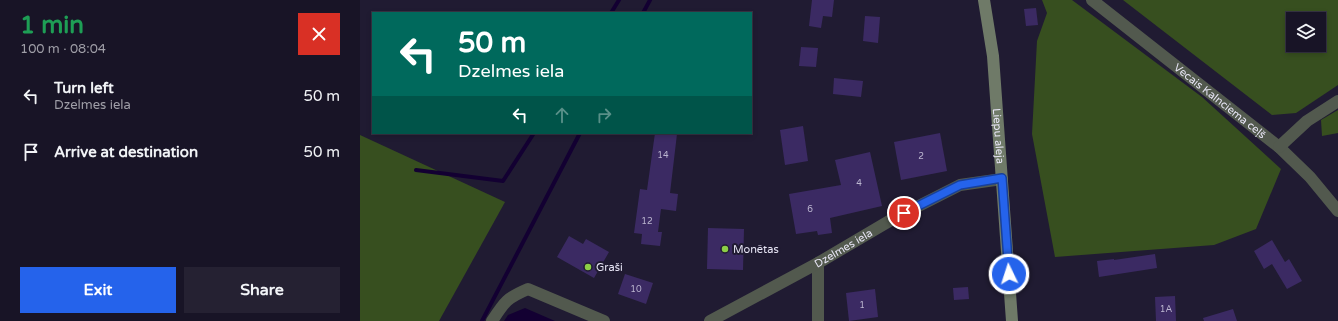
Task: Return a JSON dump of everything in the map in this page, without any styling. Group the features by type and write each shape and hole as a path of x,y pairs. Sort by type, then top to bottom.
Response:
{"street":[{"name":"Liepu aleja","path":"984,0 993,56 1012,321"},
{"name":"Vecais Kalnciema ceļš","path":"1092,0 1279,147 1310,177 1338,211"},
{"path":"1279,147 1307,121 1338,101"},
{"name":"Dzelmes iela","path":"710,321 818,263 891,220 960,185 1002,178"},
{"path":"818,263 818,321"},
{"path":"492,321 504,302 516,294 528,289 604,321"}],"green space":[{"path":"1042,0 1072,0 1202,97 1281,169 1256,229 1214,245 1055,257 1032,134 1037,41 1047,13"},
{"path":"1123,0 1338,0 1338,85 1296,113 1272,115"},
{"path":"1338,110 1338,133 1322,136 1321,120"},
{"path":"360,135 505,202 439,321 360,321"}],"shaded area":[{"path":"525,308 555,321 504,321 508,315"}],"building":[{"path":"812,0 834,0 832,17 823,16 821,28 809,26"},
{"path":"1036,8 1038,25 1026,26 1024,9"},
{"path":"865,16 880,17 878,43 863,41"},
{"path":"801,47 818,48 816,67 799,66"},
{"path":"834,78 863,81 861,97 833,94"},
{"path":"803,126 808,161 785,165 780,130"},
{"path":"940,133 947,171 901,180 894,142"},
{"path":"655,134 677,134 670,193 678,194 676,211 661,209 658,232 662,232 660,246 641,244 642,234 634,233 640,189 647,190"},
{"path":"870,152 882,206 830,218 832,233 818,235 817,231 796,234 789,194 841,185 835,160"},
{"name":"Monētas","path":"708,228 744,229 743,270 707,269"},
{"name":"Graši","path":"569,236 583,244 586,239 609,252 594,278 557,257"},
{"path":"1272,240 1285,262 1289,259 1302,281 1287,289 1272,264 1264,269 1254,251"},
{"path":"1155,254 1157,268 1099,277 1097,261"},
{"path":"625,274 653,283 646,304 618,294"},
{"path":"968,287 969,299 954,300 953,288"},
{"path":"875,289 878,317 849,321 846,293"},
{"path":"1175,296 1176,321 1156,321 1155,297"},
{"path":"1233,309 1237,321 1204,321 1203,318"}],"waterway":[{"path":"612,12 619,0"},
{"path":"644,12 650,0"},
{"path":"416,170 503,181 533,134"},
{"path":"482,321 579,134"}],"place":[{"name":"Monētas","path":"725,249"},
{"name":"Graši","path":"588,267"}],"route":[{"path":"904,213 960,185 1002,178 1009,274"}]}
